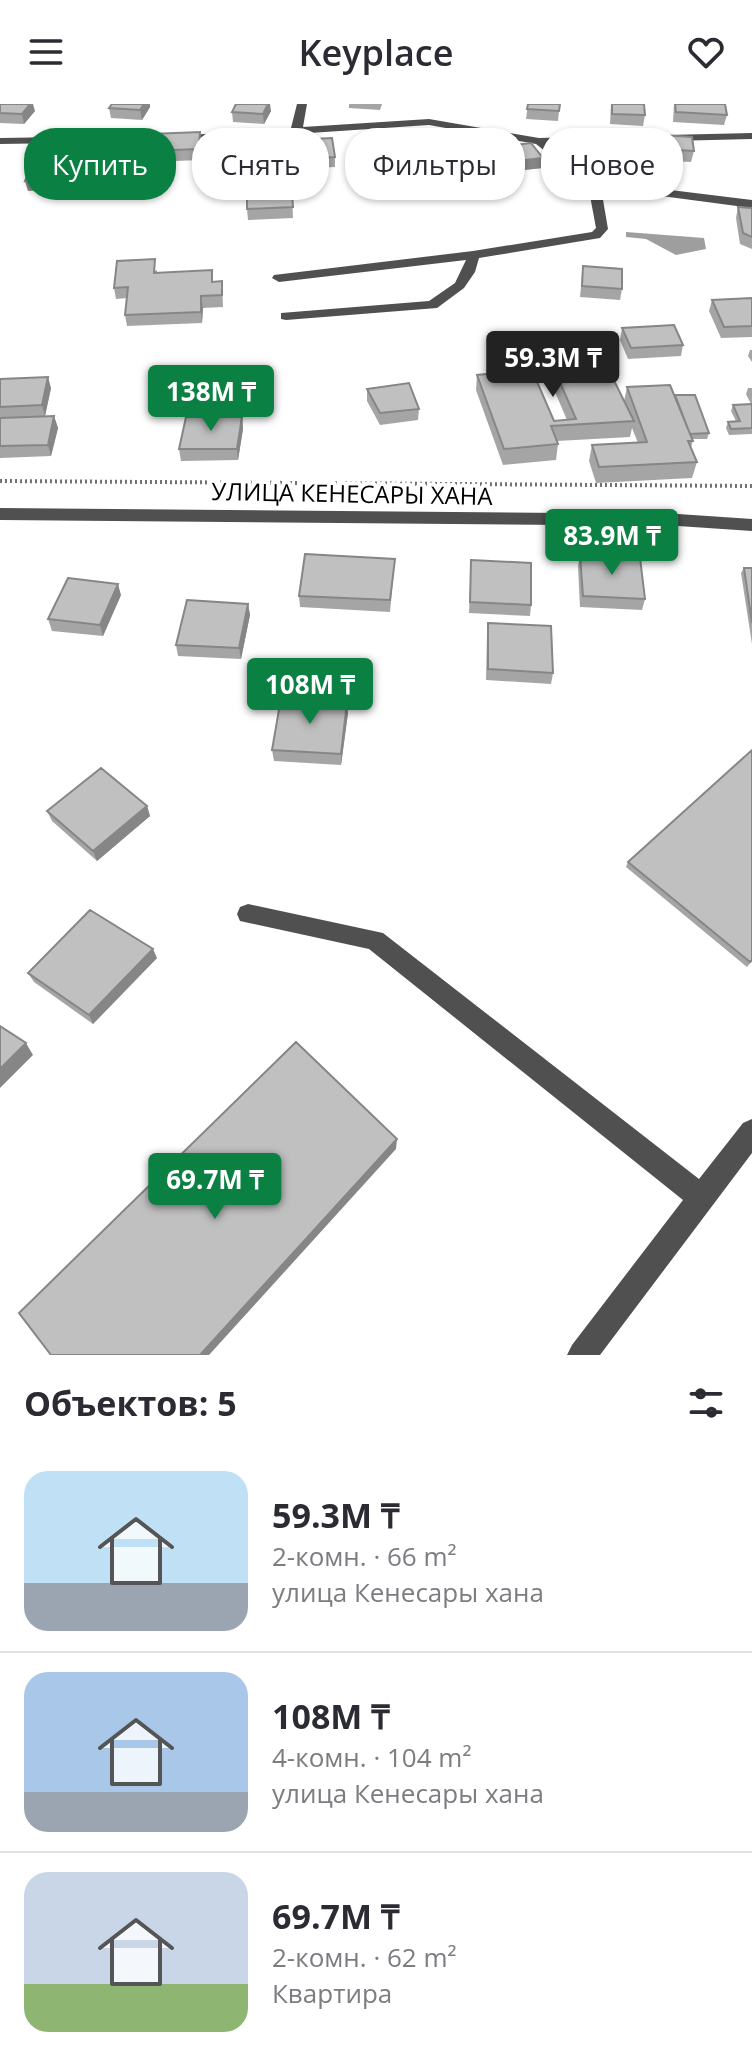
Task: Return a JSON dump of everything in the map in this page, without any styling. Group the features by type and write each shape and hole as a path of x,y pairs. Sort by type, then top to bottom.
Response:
{"street":[{"path":"297,128 302,104"},
{"path":"329,130 429,122 539,141 752,136"},
{"path":"0,141 192,138"},
{"path":"683,195 752,204"},
{"path":"279,278 473,255 596,235 602,229 597,200"},
{"path":"286,316 432,305 450,295 462,283 470,272 473,255"},
{"name":"УЛИЦА КЕНЕСАРЫ ХАНА","path":"0,514 678,520 752,525"},
{"path":"248,914 375,940 700,1197"},
{"path":"582,1355 752,1132"}],"path":[{"path":"0,481 752,486"}],"shaded area":[{"path":"626,232 704,238 706,249 676,255 646,239 626,237"}],"building":[{"path":"0,104 30,104 22,114 0,113"},
{"path":"112,104 144,104 140,110 109,108"},
{"path":"236,104 268,104 263,114 232,112"},
{"path":"528,104 560,104 559,111 527,109"},
{"path":"612,104 644,104 645,115 612,114"},
{"path":"675,104 725,104 727,115 676,112"},
{"path":"192,132 192,149 176,150 176,133"},
{"path":"683,136 692,137 694,151 683,150"},
{"path":"329,138 332,138 335,157 329,157"},
{"path":"531,143 541,158 525,160 525,144"},
{"path":"247,200 293,200 293,207 247,209"},
{"path":"738,207 752,208 752,237 743,233"},
{"path":"155,259 154,273 212,270 212,282 222,281 222,295 201,296 201,312 125,315 128,287 114,288 117,261"},
{"path":"583,266 622,269 622,289 582,286"},
{"path":"752,298 752,326 724,327 712,300"},
{"path":"674,325 683,345 631,348 622,328"},
{"path":"599,350 634,421 551,426 558,444 504,449 477,375 532,370 554,421 576,419 548,355"},
{"path":"48,377 42,405 0,407 0,379"},
{"path":"409,383 419,409 380,413 367,389"},
{"path":"670,385 693,441 688,441 697,462 599,467 592,445 647,442 627,387"},
{"path":"675,395 695,395 709,433 690,434"},
{"path":"752,404 752,428 731,429 728,422 740,421 733,405"},
{"path":"54,416 48,445 0,446 0,418"},
{"path":"186,417 242,417 237,449 179,449"},
{"path":"305,554 395,559 390,600 299,596"},
{"path":"580,555 640,558 645,599 583,596"},
{"path":"471,560 531,563 531,605 470,602"},
{"path":"744,568 752,568 752,623"},
{"path":"68,578 118,584 100,625 48,619"},
{"path":"187,600 248,604 239,648 176,645"},
{"path":"488,623 551,626 553,673 488,669"},
{"path":"281,698 347,702 341,754 272,750"},
{"path":"752,750 752,960 750,962 628,862"},
{"path":"101,768 147,806 93,851 47,811"},
{"path":"90,910 153,949 89,1015 28,973"},
{"path":"0,1026 26,1043 0,1069"},
{"path":"296,1042 397,1139 200,1355 51,1355 19,1313"}]}
